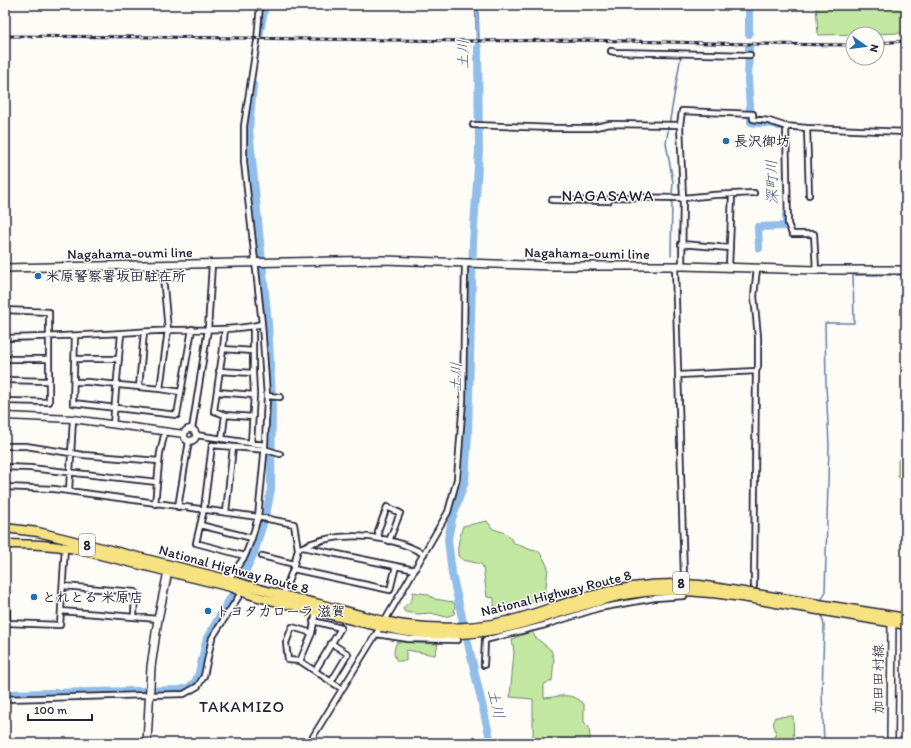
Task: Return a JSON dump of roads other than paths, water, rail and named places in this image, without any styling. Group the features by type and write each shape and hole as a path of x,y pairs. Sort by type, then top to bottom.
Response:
{"highway":[{"name":"National Highway Route 8","path":"5,528 38,532 168,568"},
{"name":"National Highway Route 8","path":"5,544 65,547 168,568 231,582 244,592 282,599 384,624"},
{"name":"National Highway Route 8","path":"282,599 316,611 384,624 405,625 439,631 473,629 538,613 586,596 654,584 670,583 700,585 892,619 906,625"},
{"name":"National Highway Route 8","path":"892,619 906,618"}],"main road":[{"name":"Nagahama-oumi line","path":"5,268 384,260 480,264 678,266 816,270 906,270"},
{"path":"147,743 151,666 168,568"},
{"name":"加田田村線","path":"891,743 892,619"}],"street":[{"path":"231,582 245,556 259,517 266,449 267,396 262,324 244,162 244,126 257,41 260,5"},
{"path":"611,51 750,55"},
{"path":"684,577 682,546 678,266 681,244 683,198 680,125 682,111 753,114 753,119 756,120 769,121 786,126 807,128 906,132"},
{"path":"473,125 591,128 610,124 680,125"},
{"path":"786,126 788,224 792,234 814,234 816,270"},
{"path":"807,128 809,195"},
{"path":"552,200 609,201 611,197 683,198 754,193"},
{"path":"729,267 732,195"},
{"path":"681,244 730,248"},
{"path":"309,743 376,634 384,624 448,512 457,479 463,400 467,263"},
{"path":"196,435 192,429 208,329 212,264"},
{"path":"160,389 168,330 162,265"},
{"path":"754,586 756,371 758,367 758,337 754,296 756,268"},
{"path":"5,310 48,312 49,402 5,401"},
{"path":"5,338 48,338 168,330 225,329 262,324"},
{"path":"252,443 254,395 253,326"},
{"path":"75,336 73,403 176,415 192,329"},
{"path":"225,329 214,411 224,415 253,417"},
{"path":"139,387 144,332"},
{"path":"113,424 121,334"},
{"path":"223,349 253,351"},
{"path":"5,359 49,359"},
{"path":"75,359 119,359"},
{"path":"219,371 253,373"},
{"path":"679,375 756,371"},
{"path":"5,380 49,381"},
{"path":"74,382 117,384 181,392"},
{"path":"217,392 254,395"},
{"path":"267,396 280,397"},
{"path":"222,439 224,415"},
{"path":"5,416 73,419 184,434"},
{"path":"69,491 73,419"},
{"path":"184,434 187,430 192,429"},
{"path":"155,504 159,461 165,431"},
{"path":"184,434 186,440 189,441"},
{"path":"196,435 252,443 279,454"},
{"path":"189,441 195,439 196,435"},
{"path":"178,507 189,441"},
{"path":"245,556 196,543 204,510 212,445 266,449"},
{"path":"5,446 26,446 83,455 159,461"},
{"path":"226,512 233,447"},
{"path":"5,467 30,468 157,482"},
{"path":"5,487 31,487 69,491 155,504 226,512 294,524 298,549 282,599"},
{"path":"378,538 378,531 387,507 400,513 389,541"},
{"path":"200,525 252,538"},
{"path":"298,549 310,544 350,535 378,538 414,548 424,554"},
{"path":"5,609 7,609 7,623 60,625 65,547"},
{"path":"303,547 415,570"},
{"path":"262,556 293,566 390,590 396,566"},
{"path":"63,586 135,592 134,618"},
{"path":"5,699 149,692 184,694 198,686 204,676 212,638 244,592"},
{"path":"484,665 485,640 545,625 600,608 655,598 684,596"},
{"path":"61,611 158,619"},
{"path":"300,661 312,633 316,611"},
{"path":"313,621 341,628 315,671"},
{"path":"312,633 292,627 286,643 288,660 300,661 342,689"},
{"path":"376,634 409,639 458,640"},
{"path":"331,682 348,654 332,643"}],"water":[{"path":"475,5 478,5 480,58 477,58"}],"waterway":[{"path":"259,37 265,5"},
{"name":"深町川","path":"749,5 749,34"},
{"name":"土川","path":"478,47 479,151 473,242 468,434 465,481 452,519 448,539 452,574 491,743"},
{"name":"深町川","path":"749,47 748,80 751,122 779,126"},
{"path":"682,52 748,52"},
{"path":"672,196 673,182 666,143 681,55"},
{"path":"5,694 180,690 188,688 195,682 199,673 207,638 241,580 254,553 267,510 271,489 272,399 268,323 249,129 253,85"},
{"path":"671,256 672,200"},
{"name":"深町川","path":"759,248 758,227 786,226 786,215"},
{"path":"822,599 825,593 829,445 825,323 854,323 853,275 891,275"},
{"path":"897,275 906,275"},
{"path":"822,616 824,626 822,693 824,743"},
{"name":"土川","path":"485,743 490,741"}],"railway":[{"path":"5,36 473,41 583,40 845,45"},
{"path":"885,42 906,41"}],"place":[{"name":"長沢御坊","path":"726,141"},
{"name":"米原警察署坂田駐在所","path":"38,276"},
{"name":"とれとる 米原店","path":"34,597"},
{"name":"トヨタカローラ 滋賀","path":"208,611"}],"district":[{"name":"NAGASAWA","path":"608,195"},
{"name":"TAKAMIZO","path":"242,706"}]}
